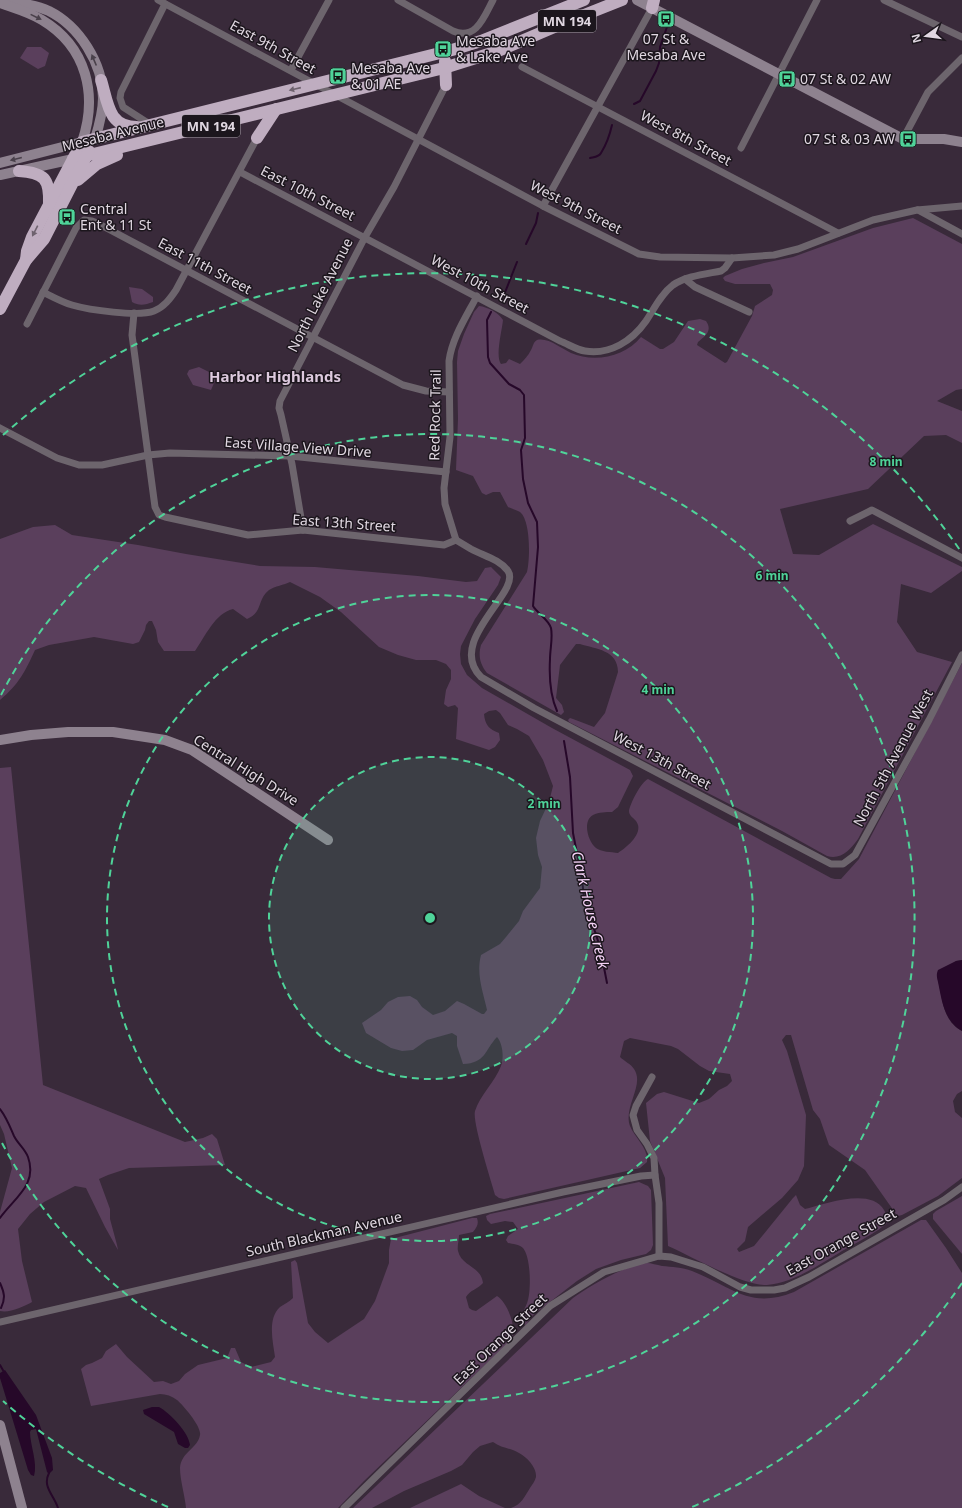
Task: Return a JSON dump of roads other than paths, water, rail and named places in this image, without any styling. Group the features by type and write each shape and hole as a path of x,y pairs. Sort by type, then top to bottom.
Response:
{"highway":[{"name":"Mesaba Avenue","path":"73,159 444,68 503,49 622,0"},
{"name":"Mesaba Avenue","path":"82,142 452,50 481,41 579,1"},
{"path":"446,85 444,68 447,57 452,50"},
{"path":"446,85 457,70 468,61"},
{"path":"101,80 111,112 116,121 128,126 149,126"},
{"path":"257,138 276,109"},
{"path":"87,156 95,139"},
{"name":"MN 194","path":"71,187 84,173 97,164 158,139"},
{"name":"MN 194","path":"26,260 29,244 82,142"},
{"name":"MN 194","path":"0,309 26,260 44,239 87,156"},
{"path":"19,171 35,173 44,178 48,187 49,204"}],"street":[{"name":"East 9th Street","path":"158,0 291,70 314,85 419,139"},
{"path":"291,70 329,0"},
{"path":"398,0 458,33 473,31 480,24 493,0"},
{"path":"637,0 653,4 778,75 903,138 944,139 962,142"},
{"path":"741,148 817,0"},
{"path":"884,0 962,37"},
{"path":"0,3 24,4 36,6 49,11 60,18 82,39 91,53 101,80 103,96 102,111 95,139"},
{"path":"0,3 42,20 63,36 76,53 82,65 89,91 88,119 82,142"},
{"path":"149,126 123,107 120,98 121,92 165,4"},
{"path":"543,206 653,4"},
{"path":"903,138 928,92 962,58"},
{"name":"West 8th Street","path":"522,67 838,233"},
{"name":"North Lake Avenue","path":"303,530 290,456 280,415 280,401 365,237 394,187 446,85"},
{"path":"27,324 43,292 78,306 134,313 152,312 160,308 170,299 186,271 257,138"},
{"name":"West 9th Street","path":"419,139 543,206 639,254 660,257 758,257 798,249 873,220 918,210 962,206"},
{"name":"Mesaba Avenue","path":"0,163 82,142"},
{"name":"Mesaba Avenue","path":"0,175 73,159"},
{"name":"East 10th Street","path":"240,172 365,237"},
{"path":"918,210 962,234"},
{"name":"East 11th Street","path":"43,292 76,228 84,220 92,221 403,385 426,391 449,392"},
{"name":"West 10th Street","path":"365,237 560,341 585,351 604,351 631,339 646,321 665,293 674,284 685,279"},
{"path":"685,279 721,271 732,258"},
{"path":"685,279 695,287 749,312"},
{"name":"Red Rock Trail","path":"456,540 445,504 444,488 450,437 449,361 450,350 477,296"},
{"path":"0,428 57,458 79,465 102,464 148,455 132,336 134,313"},
{"name":"East Village View Drive","path":"148,455 170,453 290,456 446,472"},
{"name":"East 13th Street","path":"148,455 155,507 160,514 165,517 248,535 303,530 444,545 456,540"},
{"path":"850,521 872,510 962,558"},
{"name":"West 13th Street","path":"456,540 502,564 509,573 510,578 473,644 471,660 476,671 489,682 534,708 827,863 838,864"},
{"name":"North 5th Avenue West","path":"838,864 847,862 855,855 929,720 962,655"},
{"name":"Central High Drive","path":"0,740 31,735 68,732 113,732 165,740 192,750 328,840"},
{"path":"652,1077 636,1106 633,1115 637,1130 647,1144 654,1158 659,1203 659,1256"},
{"name":"South Blackman Avenue","path":"0,1322 562,1192 655,1174"},
{"name":"East Orange Street","path":"344,1508 550,1306 604,1272 659,1256 684,1260 703,1267 740,1287 751,1290 774,1290 785,1288 809,1277 944,1200 962,1187"},
{"path":"0,1425 22,1508"}],"waterway":[{"name":"Clark House Creek","path":"634,104 640,101 656,71 659,63 660,47 667,27"},
{"name":"Clark House Creek","path":"590,158 598,156 601,153 605,147 612,125"},
{"name":"Clark House Creek","path":"526,244 536,223 538,213"},
{"name":"Clark House Creek","path":"504,295 517,262"},
{"name":"Clark House Creek","path":"491,312 487,320 488,357 490,363 509,384 520,390 524,395 525,438 521,450 523,479 528,503 537,522 538,547 533,606 548,622 551,628 550,679 551,692 557,711"},
{"name":"Clark House Creek","path":"564,741 570,777 573,833 584,898 600,947 607,983"},
{"path":"0,1109 16,1139 27,1154 30,1167 30,1176 23,1190 0,1218"},
{"path":"0,1283 4,1295 4,1301 1,1308"},
{"path":"0,1365 4,1372"},
{"path":"49,1473 47,1478 49,1491 58,1508"}],"place":[{"name":"07 St & Mesaba Ave","path":"666,19"},
{"name":"Mesaba Ave & Lake Ave","path":"443,49"},
{"name":"Mesaba Ave & 01 AE","path":"338,76"},
{"name":"07 St & 02 AW","path":"787,79"},
{"name":"07 St & 03 AW","path":"908,139"},
{"name":"Central Ent & 11 St","path":"67,217"}],"district":[{"name":"Harbor Highlands","path":"275,377"}]}
